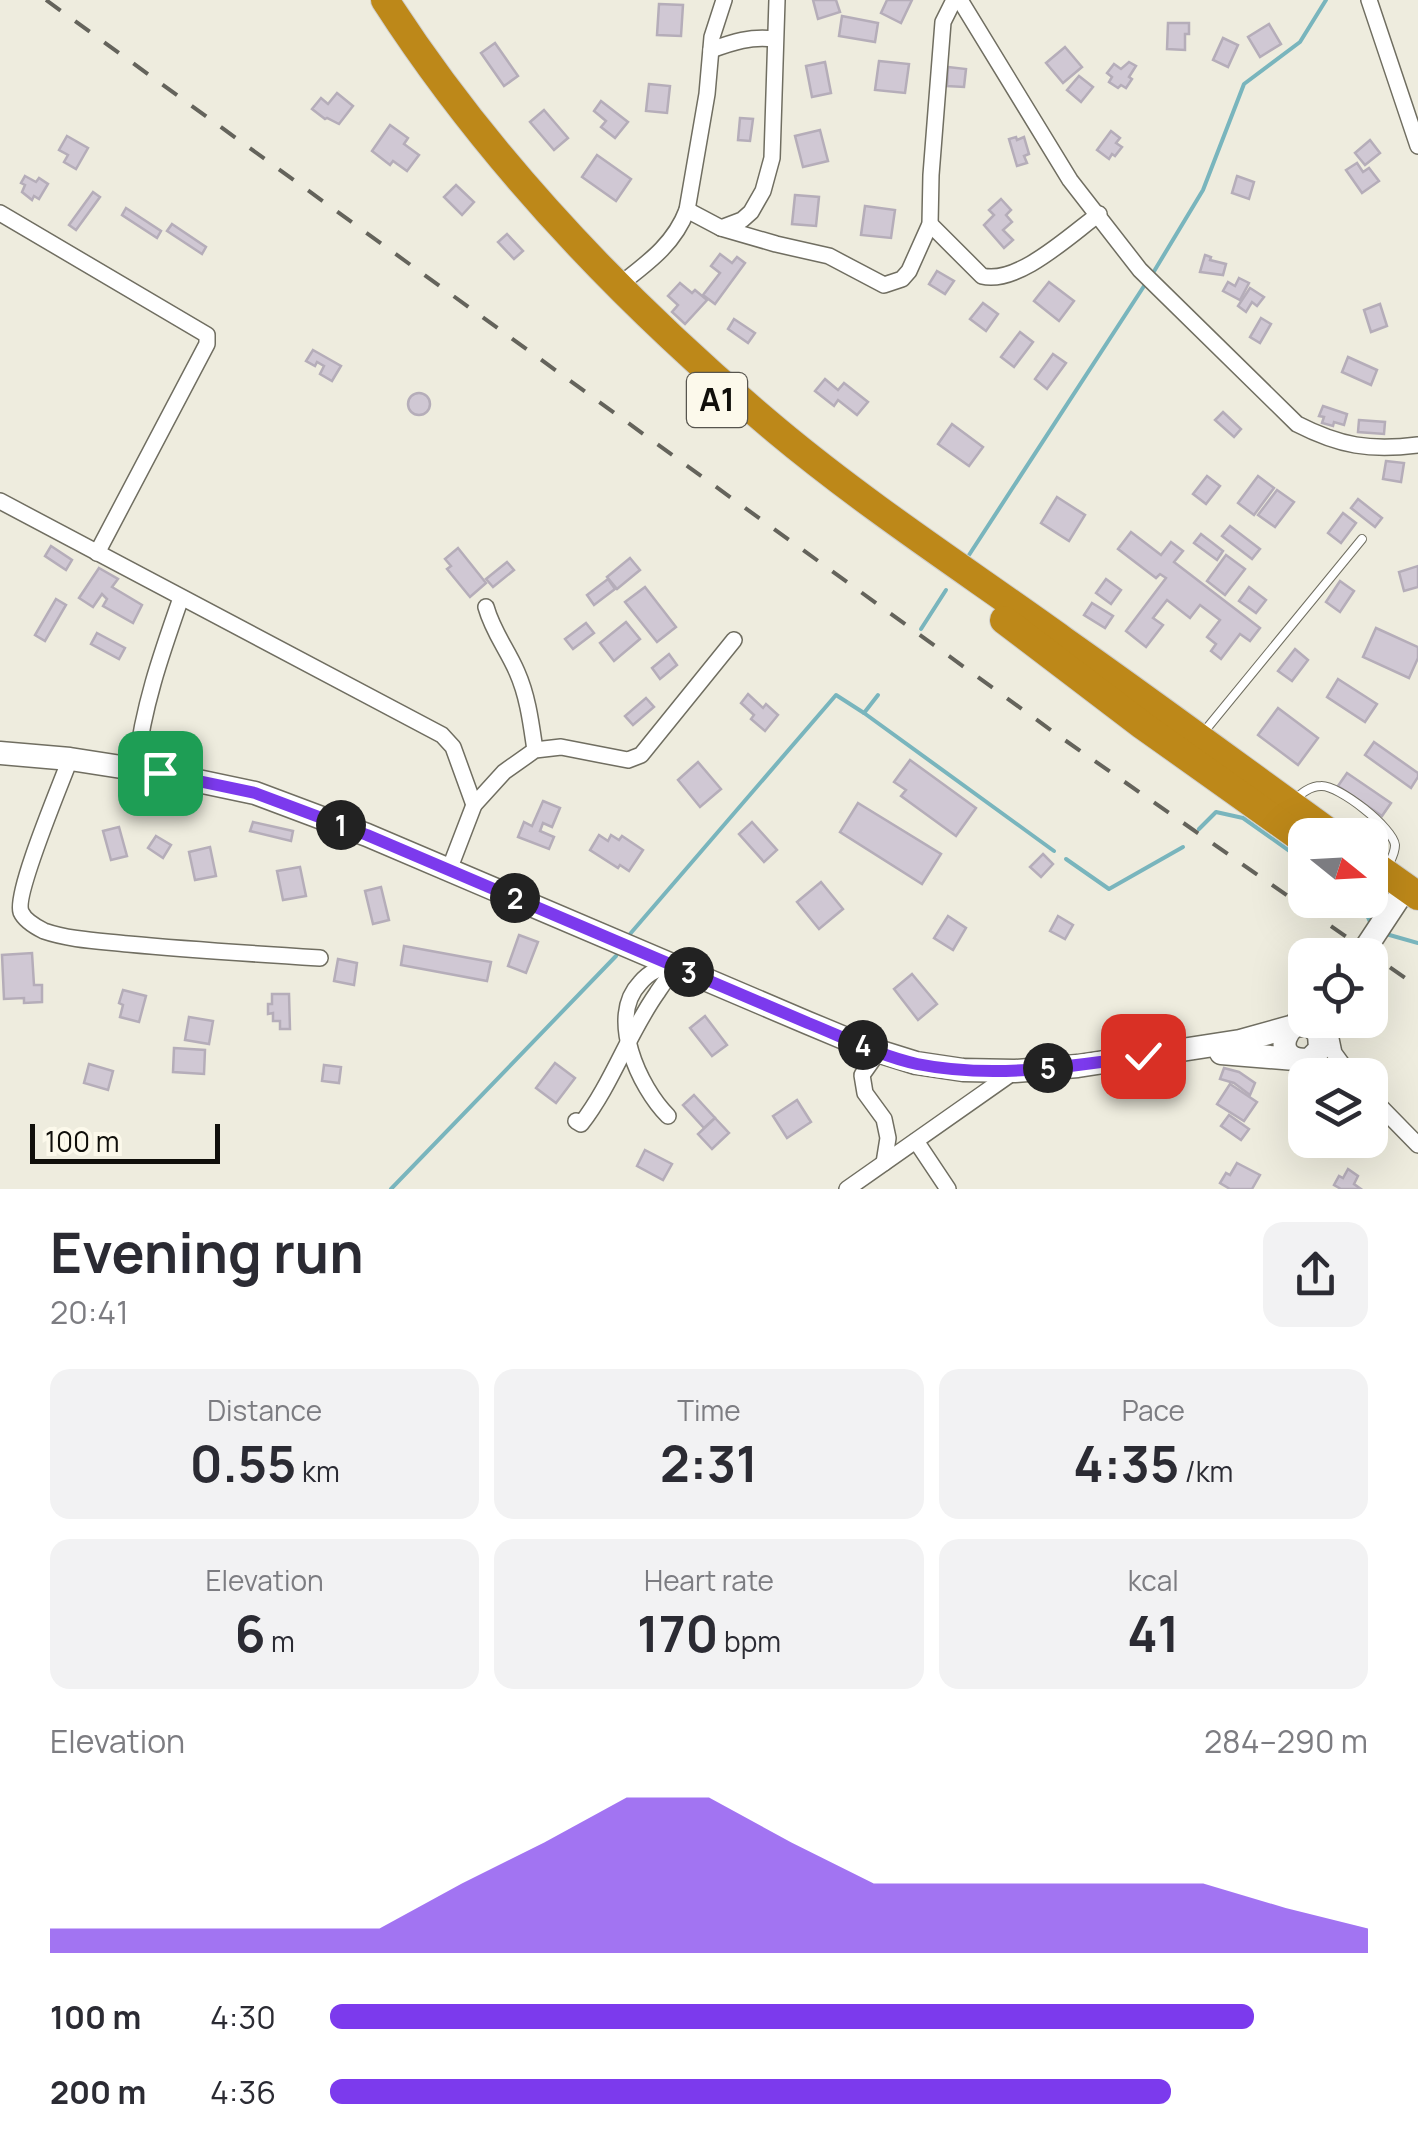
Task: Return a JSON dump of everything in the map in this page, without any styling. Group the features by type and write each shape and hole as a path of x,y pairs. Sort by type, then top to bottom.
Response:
{"highway":[{"name":"A1","path":"364,0 486,164 668,358 765,440 1281,811 1296,818"},
{"name":"A1","path":"385,0 410,40 498,154 618,286 674,340 778,431 1192,746"},
{"name":"A1","path":"1281,811 1288,819"}],"street":[{"path":"618,286 663,250 688,210 712,37 724,0"},
{"path":"721,228 751,212 772,158 777,0"},
{"path":"688,210 721,228 830,256 884,284 902,280 930,224 944,22 957,0 1070,180 1140,270 1297,424 1355,447 1390,449 1418,445"},
{"path":"1369,0 1418,146"},
{"path":"711,50 742,39 774,39"},
{"path":"930,224 982,276 992,278 1023,269 1098,214"},
{"path":"1,215 207,335 207,344 97,553"},
{"path":"0,501 442,735 453,747 474,805"},
{"path":"136,769 149,696 181,598"},
{"path":"486,607 526,694 535,750"},
{"path":"449,870 474,805 504,772 535,750 562,747 628,760 641,755 734,640"},
{"path":"0,752 136,769 255,793 367,835 878,1051 916,1063 962,1070 1015,1071 1240,1041 1288,1024"},
{"path":"70,759 26,878 20,904 22,915 30,922 54,934 93,940 320,958"},
{"path":"1370,938 1395,889"},
{"path":"576,1121 580,1124 588,1115 648,1006 672,974 683,969"},
{"path":"1307,1056 1318,1038"},
{"path":"1307,1056 1319,1038"},
{"path":"628,1040 649,1091 668,1116"},
{"path":"878,1051 862,1074 865,1093 884,1119 888,1138 884,1163"},
{"path":"1143,1056 1228,1053 1309,1058"},
{"path":"846,1189 1015,1071"},
{"path":"1388,1115 1418,1145"},
{"path":"916,1141 948,1189"}],"lane":[{"path":"1192,746 1362,539"},
{"path":"1281,811 1305,790 1318,786 1343,794 1387,828 1395,842 1395,889"}],"building":[{"path":"813,0 836,0 840,12 818,19"},
{"path":"887,0 912,0 901,23 881,13"},
{"path":"659,4 683,5 681,36 657,35"},
{"path":"842,16 878,23 875,42 839,36"},
{"path":"1168,23 1189,23 1185,50 1167,49"},
{"path":"1269,24 1281,44 1260,57 1248,37"},
{"path":"1223,38 1238,45 1228,67 1213,60"},
{"path":"495,43 518,76 504,86 481,53"},
{"path":"1065,47 1082,67 1063,83 1046,63"},
{"path":"879,61 909,64 905,93 875,90"},
{"path":"825,62 831,93 812,97 806,66"},
{"path":"1129,62 1136,66 1126,88 1109,82 1112,77 1107,73 1114,64 1121,69"},
{"path":"948,67 966,69 964,87 947,86"},
{"path":"1079,76 1093,87 1081,102 1067,90"},
{"path":"649,84 670,86 667,113 646,111"},
{"path":"337,93 353,106 339,124 312,109 321,98 328,104"},
{"path":"601,101 628,122 615,138 601,127 606,121 594,111"},
{"path":"544,110 568,138 554,150 530,122"},
{"path":"740,118 753,119 750,141 738,140"},
{"path":"390,125 408,138 404,144 419,155 407,171 393,161 390,165 372,151"},
{"path":"820,130 828,161 803,167 795,136"},
{"path":"1111,131 1120,138 1116,143 1122,147 1109,159 1097,150"},
{"path":"67,136 88,148 76,169 64,162 68,155 59,150"},
{"path":"1024,137 1029,154 1024,156 1027,163 1017,166 1009,139"},
{"path":"1370,140 1380,153 1365,165 1355,153"},
{"path":"597,155 631,179 616,201 582,177"},
{"path":"1357,163 1363,172 1369,168 1379,181 1362,193 1346,170"},
{"path":"25,176 48,184 39,199 34,196 32,200 22,192"},
{"path":"1237,176 1254,182 1249,199 1232,193"},
{"path":"456,185 474,202 462,215 444,197"},
{"path":"93,192 100,197 76,230 69,225"},
{"path":"795,195 819,197 816,226 792,224"},
{"path":"1001,199 1011,210 1006,215 1012,222 1003,230 1013,240 1004,248 984,225 994,215 989,210"},
{"path":"865,206 895,210 891,238 861,235"},
{"path":"126,208 161,231 157,238 122,215"},
{"path":"172,224 206,247 202,254 167,231"},
{"path":"507,234 523,251 514,259 498,242"},
{"path":"720,254 732,263 737,257 745,263 715,304 703,295 720,273 711,266"},
{"path":"1205,255 1226,264 1223,275 1200,272"},
{"path":"937,271 954,281 945,294 929,284"},
{"path":"1239,278 1249,283 1240,300 1223,291 1228,282 1235,286"},
{"path":"1049,282 1074,301 1059,321 1034,301"},
{"path":"680,283 707,300 685,324 672,312 678,305 668,296"},
{"path":"1250,288 1264,297 1257,306 1252,302 1246,312 1238,306"},
{"path":"983,303 998,314 986,331 970,319"},
{"path":"1380,304 1387,326 1371,332 1364,310"},
{"path":"1261,318 1271,324 1260,343 1250,337"},
{"path":"734,319 755,333 748,343 728,329"},
{"path":"1020,332 1033,342 1014,367 1001,357"},
{"path":"313,350 341,366 332,381 320,374 324,366 306,361"},
{"path":"1053,354 1066,363 1047,389 1035,379"},
{"path":"1348,357 1377,370 1371,385 1342,372"},
{"path":"825,379 838,390 844,383 868,402 857,415 838,400 834,406 815,391"},
{"path":"419,393 427,396 427,412 419,415 411,412 408,404 411,396"},
{"path":"1323,406 1347,414 1344,425 1322,423 1324,417 1319,416"},
{"path":"1223,412 1241,429 1234,437 1215,420"},
{"path":"1359,420 1385,422 1384,434 1358,432"},
{"path":"952,424 983,447 969,466 938,444"},
{"path":"1386,461 1404,463 1401,482 1383,479"},
{"path":"1207,476 1220,486 1206,504 1193,494"},
{"path":"1258,476 1274,488 1254,515 1238,503"},
{"path":"1277,490 1294,502 1275,527 1258,515"},
{"path":"1057,497 1085,515 1069,541 1041,523"},
{"path":"1358,499 1382,518 1375,527 1351,508"},
{"path":"1343,513 1356,523 1341,543 1328,533"},
{"path":"1230,526 1260,549 1252,559 1222,536"},
{"path":"1131,532 1161,555 1171,542 1183,551 1174,562 1260,628 1250,641 1240,634 1221,659 1211,651 1216,644 1207,637 1220,620 1200,605 1190,618 1167,600 1153,618 1163,625 1146,647 1126,631 1166,578 1160,574 1156,578 1118,549"},
{"path":"1201,534 1223,551 1217,560 1194,543"},
{"path":"51,546 72,560 66,570 45,556"},
{"path":"458,548 486,583 470,597 447,569 451,566 445,559"},
{"path":"1226,555 1245,569 1225,595 1207,581"},
{"path":"630,558 640,570 617,589 607,577"},
{"path":"507,562 514,570 493,587 486,579"},
{"path":"1418,566 1418,587 1404,591 1399,572"},
{"path":"99,568 118,579 112,587 142,605 133,623 103,606 107,599 102,594 93,607 79,598"},
{"path":"608,579 615,589 594,605 587,595"},
{"path":"1106,579 1121,590 1111,604 1096,593"},
{"path":"1340,581 1354,591 1340,612 1326,602"},
{"path":"645,587 676,627 657,642 625,602"},
{"path":"1249,587 1266,600 1256,613 1239,601"},
{"path":"56,599 66,605 45,641 35,635"},
{"path":"1092,603 1113,616 1105,628 1084,615"},
{"path":"626,622 640,639 614,661 600,643"},
{"path":"586,623 594,633 573,649 565,639"},
{"path":"1376,628 1418,647 1418,658 1409,678 1363,657"},
{"path":"97,633 125,648 119,659 91,644"},
{"path":"1295,649 1308,660 1292,681 1278,671"},
{"path":"669,654 677,665 660,679 652,668"},
{"path":"1338,679 1377,704 1365,722 1327,697"},
{"path":"748,694 778,715 765,731 741,703"},
{"path":"646,698 654,707 633,725 625,716"},
{"path":"1278,708 1318,738 1298,765 1258,735"},
{"path":"1374,742 1418,773 1411,788 1365,755"},
{"path":"910,760 976,808 956,836 901,796 906,790 894,782"},
{"path":"698,762 721,789 700,807 678,780"},
{"path":"1347,773 1391,803 1382,816 1338,786"},
{"path":"543,801 560,808 552,827 543,823 540,831 554,837 549,849 518,837 524,822 532,826"},
{"path":"858,803 941,854 922,884 840,832"},
{"path":"253,822 293,831 291,841 250,831"},
{"path":"752,822 777,850 764,862 739,834"},
{"path":"119,827 127,856 111,860 103,831"},
{"path":"599,835 608,841 611,835 619,840 622,836 643,850 629,871 590,850"},
{"path":"156,836 171,845 163,858 148,848"},
{"path":"210,847 216,876 195,880 189,852"},
{"path":"1043,854 1053,864 1041,877 1030,867"},
{"path":"300,867 306,896 283,900 277,871"},
{"path":"821,882 843,909 819,929 797,902"},
{"path":"381,887 389,920 373,924 365,891"},
{"path":"948,916 966,928 953,950 934,938"},
{"path":"1058,916 1073,925 1065,939 1050,931"},
{"path":"519,935 538,942 526,973 508,966"},
{"path":"404,946 491,962 487,981 401,965"},
{"path":"32,953 34,985 42,985 42,1002 4,999 2,955"},
{"path":"338,959 357,963 354,985 334,981"},
{"path":"912,974 937,1004 918,1020 894,989"},
{"path":"123,990 146,996 139,1022 120,1017"},
{"path":"272,994 289,994 290,1029 280,1029 280,1021 273,1021 273,1013 268,1014"},
{"path":"705,1016 727,1045 712,1056 690,1028"},
{"path":"189,1017 213,1021 209,1044 185,1040"},
{"path":"174,1048 205,1050 204,1074 173,1072"},
{"path":"555,1063 575,1078 556,1103 536,1088"},
{"path":"89,1064 113,1071 108,1090 84,1083"},
{"path":"324,1065 341,1067 339,1083 322,1081"},
{"path":"1224,1068 1255,1083 1250,1095 1234,1083 1220,1079"},
{"path":"1230,1084 1257,1102 1244,1121 1217,1104"},
{"path":"694,1095 715,1118 704,1128 683,1105"},
{"path":"797,1100 811,1122 787,1138 773,1116"},
{"path":"1229,1115 1249,1129 1241,1140 1221,1126"},
{"path":"715,1118 729,1133 712,1149 698,1134"},
{"path":"645,1150 672,1164 663,1180 637,1166"},
{"path":"1237,1163 1260,1175 1252,1189 1230,1189 1220,1183"},
{"path":"1348,1169 1358,1176 1354,1184 1361,1189 1334,1185"}],"waterway":[{"path":"1153,273 1203,190 1244,84 1300,42 1326,0"},
{"path":"969,555 1146,283"},
{"path":"921,629 946,590"},
{"path":"630,934 836,695 1054,851"},
{"path":"864,713 878,695"},
{"path":"1199,829 1216,812 1243,818 1288,850"},
{"path":"1066,859 1109,889 1183,847"},
{"path":"1368,918 1371,924"},
{"path":"1386,934 1418,943"},
{"path":"391,1189 616,956"}],"railway":[{"path":"46,0 1059,736 1418,987"}],"route":[{"path":"160,773 255,793 367,835 868,1048 916,1063 962,1070 1015,1071 1143,1056"}]}
